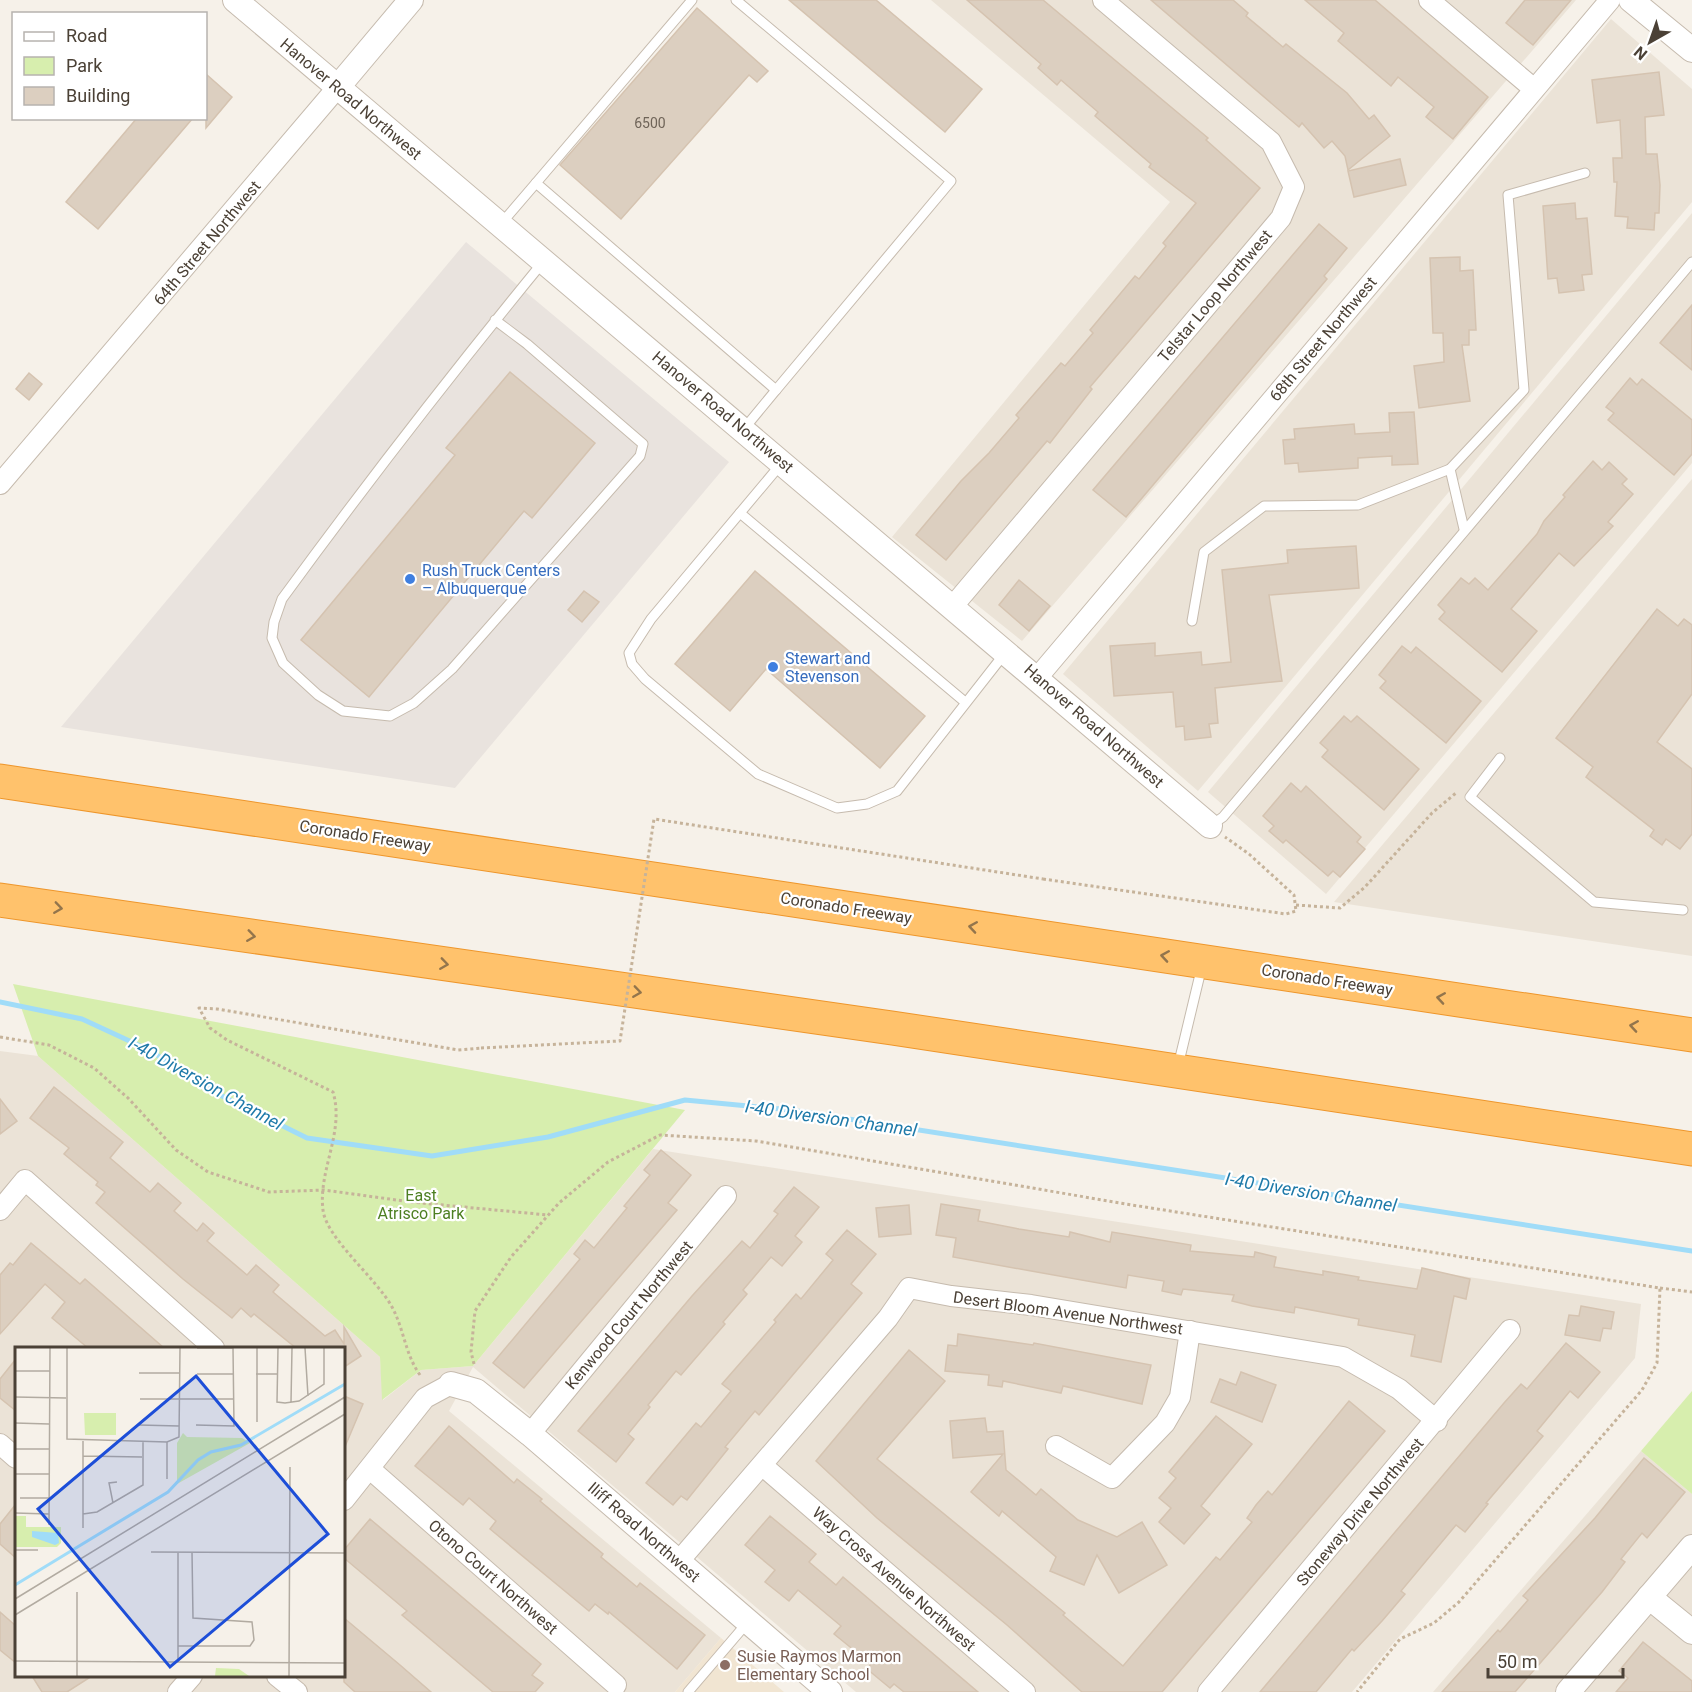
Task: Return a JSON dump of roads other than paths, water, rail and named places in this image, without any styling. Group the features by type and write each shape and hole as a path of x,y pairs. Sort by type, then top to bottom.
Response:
{"highway":[{"name":"Coronado Freeway","path":"0,781 1692,1035"},
{"path":"0,900 1177,1071 1692,1149"}],"street":[{"name":"Hanover Road Northwest","path":"235,0 1210,826"},
{"name":"64th Street Northwest","path":"0,484 411,0"},
{"name":"Telstar Loop Northwest","path":"953,606 1281,218 1294,187 1271,142 1103,0"},
{"path":"1429,0 1534,89"},
{"name":"68th Street Northwest","path":"1038,678 1610,0"},
{"path":"1631,0 1692,50"},
{"path":"0,1210 25,1180 213,1347"},
{"name":"Kenwood Court Northwest","path":"530,1434 726,1196"},
{"name":"Desert Bloom Avenue Northwest","path":"763,1466 888,1318 909,1288 951,1296 1031,1305 1343,1357 1399,1389 1437,1421"},
{"name":"Stoneway Drive Northwest","path":"1208,1692 1437,1421 1510,1330"},
{"path":"1056,1446 1112,1478 1166,1423 1180,1397 1190,1331"},
{"path":"345,1499 425,1398 451,1384"},
{"name":"Iliff Road Northwest","path":"451,1384 476,1391 530,1434 749,1622 822,1689"},
{"path":"0,1444 15,1457"},
{"path":"679,1561 763,1466"},
{"name":"Way Cross Avenue Northwest","path":"763,1466 1026,1692"},
{"name":"Otono Court Northwest","path":"370,1469 616,1685"},
{"path":"1568,1692 1692,1547"},
{"path":"1650,1597 1692,1632"},
{"path":"178,1692 191,1677"},
{"path":"278,1677 297,1692"}],"lane":[{"path":"500,225 692,0"},
{"path":"736,0 951,182 743,430"},
{"path":"1192,621 1204,552 1264,506 1358,505 1450,469 1524,390 1508,195 1585,173"},
{"path":"536,183 776,390"},
{"path":"495,320 527,344 643,444 640,456 452,669 414,703 390,716 343,711 318,695 283,663 272,638 274,622 282,599 374,472 418,421 447,379 495,320 543,262"},
{"path":"1210,826 1223,817 1464,529 1692,262"},
{"path":"782,462 651,619 629,653 632,664 645,679 758,774 837,808 867,804 897,791 1006,651"},
{"path":"1450,469 1464,529"},
{"path":"740,513 965,702"},
{"path":"1500,758 1470,797 1594,902 1683,910"},
{"path":"1177,1071 1203,962"},
{"path":"688,1692 749,1622"}],"waterway":[{"name":"I-40 Diversion Channel","path":"0,1002 82,1019 149,1050 218,1094 307,1138 432,1156 548,1137 685,1100 791,1110 1692,1251"}],"place":[{"name":"Rush Truck Centers – Albuquerque","path":"410,579"},
{"name":"Stewart and Stevenson","path":"773,667"},
{"name":"Susie Raymos Marmon Elementary School","path":"725,1665"}],"park label":[{"name":"East Atrisco Park","path":"421,1204"}]}
